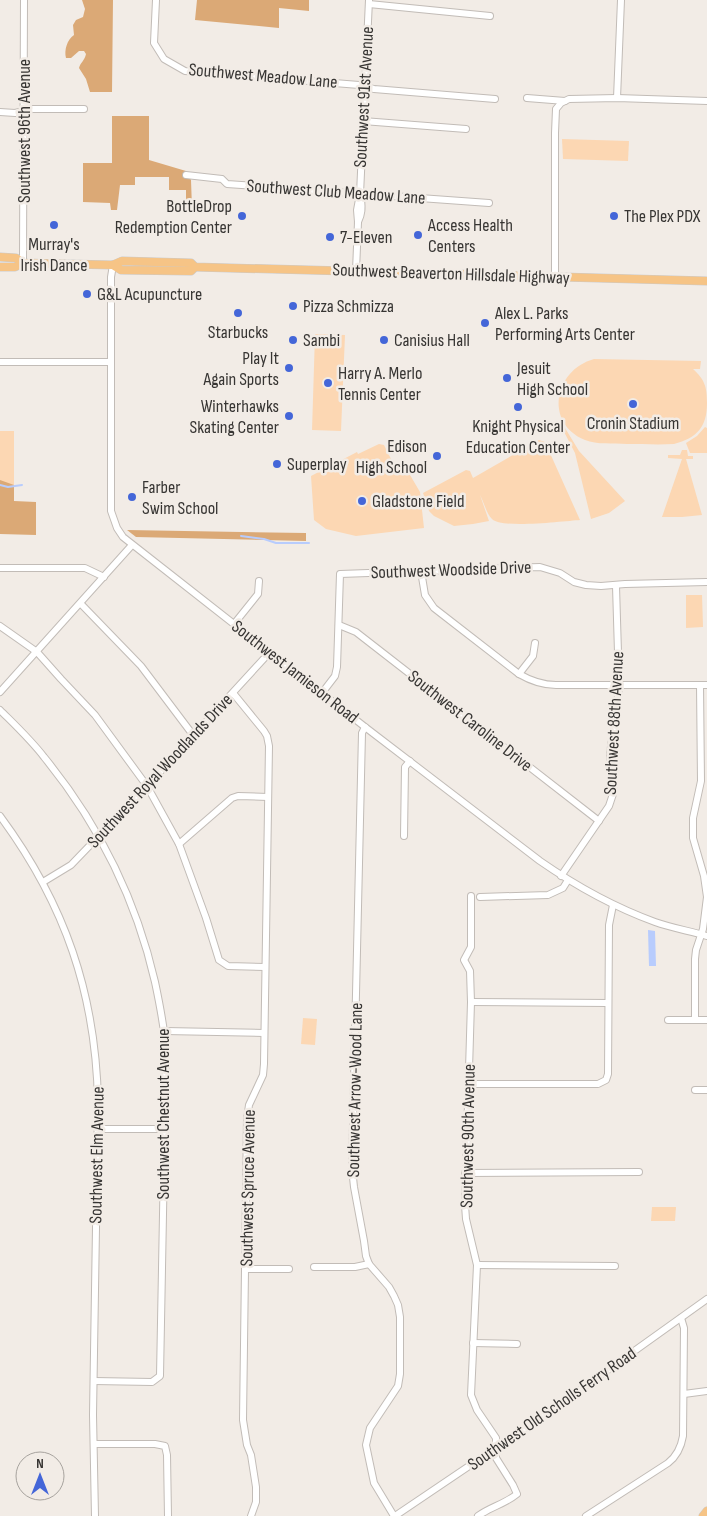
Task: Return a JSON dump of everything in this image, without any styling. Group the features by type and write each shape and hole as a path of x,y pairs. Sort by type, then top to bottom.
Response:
{"main road":[{"name":"Southwest Beaverton Hillsdale Highway","path":"0,257 16,258 23,262 113,265 120,270 191,272 195,267 707,281"},
{"name":"Southwest Beaverton Hillsdale Highway","path":"0,267 15,268 23,262"},
{"path":"703,1516 707,1511"}],"street":[{"name":"Southwest 96th Avenue","path":"23,262 24,0"},
{"name":"Southwest Meadow Lane","path":"156,0 154,43 164,59 184,71 359,85 374,89 495,100"},
{"path":"617,98 621,0"},
{"path":"369,2 490,16"},
{"name":"Southwest 91st Avenue","path":"356,271 358,222 362,211 360,194 369,2"},
{"path":"527,98 564,101 575,98 617,98 707,101"},
{"path":"555,277 555,113 558,106 564,101"},
{"path":"0,112 32,109 84,109"},
{"path":"363,121 466,130"},
{"name":"Southwest Club Meadow Lane","path":"186,175 222,179 227,184 489,203"},
{"name":"Southwest Jamieson Road","path":"113,265 111,277 111,511 116,528 132,545 514,842 561,876 614,905 656,922 704,935"},
{"path":"0,362 111,362"},
{"path":"0,692 132,545"},
{"name":"Southwest Woodside Drive","path":"338,625 340,574 540,567 550,569 574,582 586,585 616,586 625,584 707,582"},
{"path":"0,568 85,568 104,577"},
{"path":"422,571 425,595 434,608 529,680 543,685 704,685 701,781 693,818 693,838 704,876 707,897 704,935 696,950 695,959 695,1020"},
{"path":"234,624 258,594 259,581"},
{"name":"Southwest 88th Avenue","path":"561,876 609,806 613,794 614,781 610,746 616,717 619,686 616,586"},
{"path":"81,604 140,666 193,736"},
{"path":"322,693 335,676 338,625"},
{"name":"Southwest Caroline Drive","path":"338,625 356,632 599,821"},
{"path":"0,626 37,652 95,715 147,786 179,844 219,960 228,966 265,966"},
{"path":"519,674 533,656 535,643"},
{"name":"Southwest Royal Woodlands Drive","path":"43,882 70,865 99,836 270,652"},
{"name":"Southwest Spruce Avenue","path":"233,693 267,736 269,746 263,1075 250,1100 247,1118 243,1420 256,1487 256,1502 251,1516"},
{"name":"Southwest Chestnut Avenue","path":"0,710 43,756 82,809 99,836 117,871 144,939 165,1032 160,1376 152,1382 94,1381"},
{"name":"Southwest Arrow-Wood Lane","path":"365,727 362,733 352,1168 366,1256 369,1264 389,1287 398,1305 400,1317 400,1374 398,1386 370,1428 366,1445 374,1483 394,1516"},
{"path":"404,836 405,767 410,761"},
{"path":"179,844 232,798 238,796 268,797"},
{"name":"Southwest Elm Avenue","path":"0,816 28,855 66,931 86,994 93,1030 97,1065 98,1129 94,1381 95,1516"},
{"path":"480,897 548,895 563,888 568,880"},
{"name":"Southwest 90th Avenue","path":"471,896 471,947 464,960 470,971 471,1002 465,1173 466,1219 477,1265 471,1390 472,1400 496,1438 496,1458 517,1494 478,1516"},
{"path":"468,1084 598,1084 606,1080 608,1074 609,925 614,905"},
{"path":"471,1002 608,1003"},
{"path":"668,1020 707,1020"},
{"path":"165,1032 264,1033"},
{"path":"695,1090 707,1090"},
{"path":"98,1129 165,1129"},
{"path":"465,1173 639,1172"},
{"path":"314,1267 355,1267 369,1264"},
{"path":"477,1265 615,1266"},
{"path":"246,1269 289,1269"},
{"name":"Southwest Old Scholls Ferry Road","path":"394,1516 496,1448 707,1299"},
{"path":"586,1516 668,1463 680,1448 683,1436 684,1394 684,1328 681,1318"},
{"path":"473,1343 517,1344"},
{"path":"684,1394 707,1390"},
{"path":"94,1444 155,1444 165,1446 167,1455 168,1516"}],"shaded area":[{"path":"82,0 113,0 112,92 90,92 86,79 79,68 86,54 84,51 79,51 71,58 66,58 67,45 74,35 73,25 76,20 83,17 85,9"},
{"path":"197,0 309,0 309,11 279,8 279,28 195,20"},
{"path":"112,116 149,116 149,160 186,171 191,180 192,208 186,207 186,190 169,190 169,177 135,177 135,185 120,185 117,210 111,210 110,203 83,202 83,163 112,163"},
{"path":"562,139 629,141 628,161 563,159"},
{"name":"Harry A. Merlo Tennis Center","path":"315,334 345,335 341,431 312,430"},
{"name":"Cronin Stadium","path":"594,359 701,361 700,369 693,369 703,380 706,392 707,411 703,425 695,435 674,444 595,443 585,440 572,432 563,422 559,410 559,397 563,385 570,374 580,365"},
{"path":"562,423 579,451 625,501 609,513 591,519 575,453 560,424"},
{"path":"705,427 707,428 707,453 690,453 686,443 697,436"},
{"path":"0,431 14,431 14,501 0,501"},
{"path":"539,440 545,442 580,520 520,524 498,522 490,517 480,495 489,521 454,526 434,516 429,511 423,493 466,470 470,471 473,478"},
{"name":"Gladstone Field","path":"379,444 384,445 395,467 403,463 420,492 424,528 356,536 326,529 314,520 311,476 357,452 358,454"},
{"path":"682,450 687,450 688,456 693,456 693,459 686,459 702,515 662,517 682,459 668,458 668,455 680,455"},
{"path":"0,480 14,485 14,501 36,502 36,535 0,534"},
{"path":"127,530 306,533 306,541 136,537"},
{"path":"686,595 702,595 703,627 686,628"},
{"path":"303,1018 317,1019 315,1045 301,1044"},
{"path":"652,1207 676,1207 675,1221 651,1221"}],"water":[{"path":"648,930 655,931 656,966 649,966"}],"waterway":[{"path":"0,485 8,487 22,485"},
{"path":"241,536 264,539 276,543 309,543"}],"place":[{"name":"BottleDrop Redemption Center","path":"242,216"},
{"name":"The Plex PDX","path":"614,216"},
{"name":"Murray's Irish Dance","path":"54,225"},
{"name":"Access Health Centers","path":"418,235"},
{"name":"7-Eleven","path":"330,237"},
{"name":"G&L Acupuncture","path":"87,294"},
{"name":"Pizza Schmizza","path":"293,306"},
{"name":"Starbucks","path":"238,313"},
{"name":"Alex L. Parks Performing Arts Center","path":"485,323"},
{"name":"Sambi","path":"293,340"},
{"name":"Canisius Hall","path":"384,340"},
{"name":"Play It Again Sports","path":"289,368"},
{"name":"Jesuit High School","path":"507,378"},
{"name":"Harry A. Merlo Tennis Center","path":"328,383"},
{"name":"Cronin Stadium","path":"633,404"},
{"name":"Knight Physical Education Center","path":"518,407"},
{"name":"Winterhawks Skating Center","path":"289,416"},
{"name":"Edison High School","path":"437,456"},
{"name":"Superplay","path":"277,464"},
{"name":"Farber Swim School","path":"132,497"},
{"name":"Gladstone Field","path":"362,501"}]}
